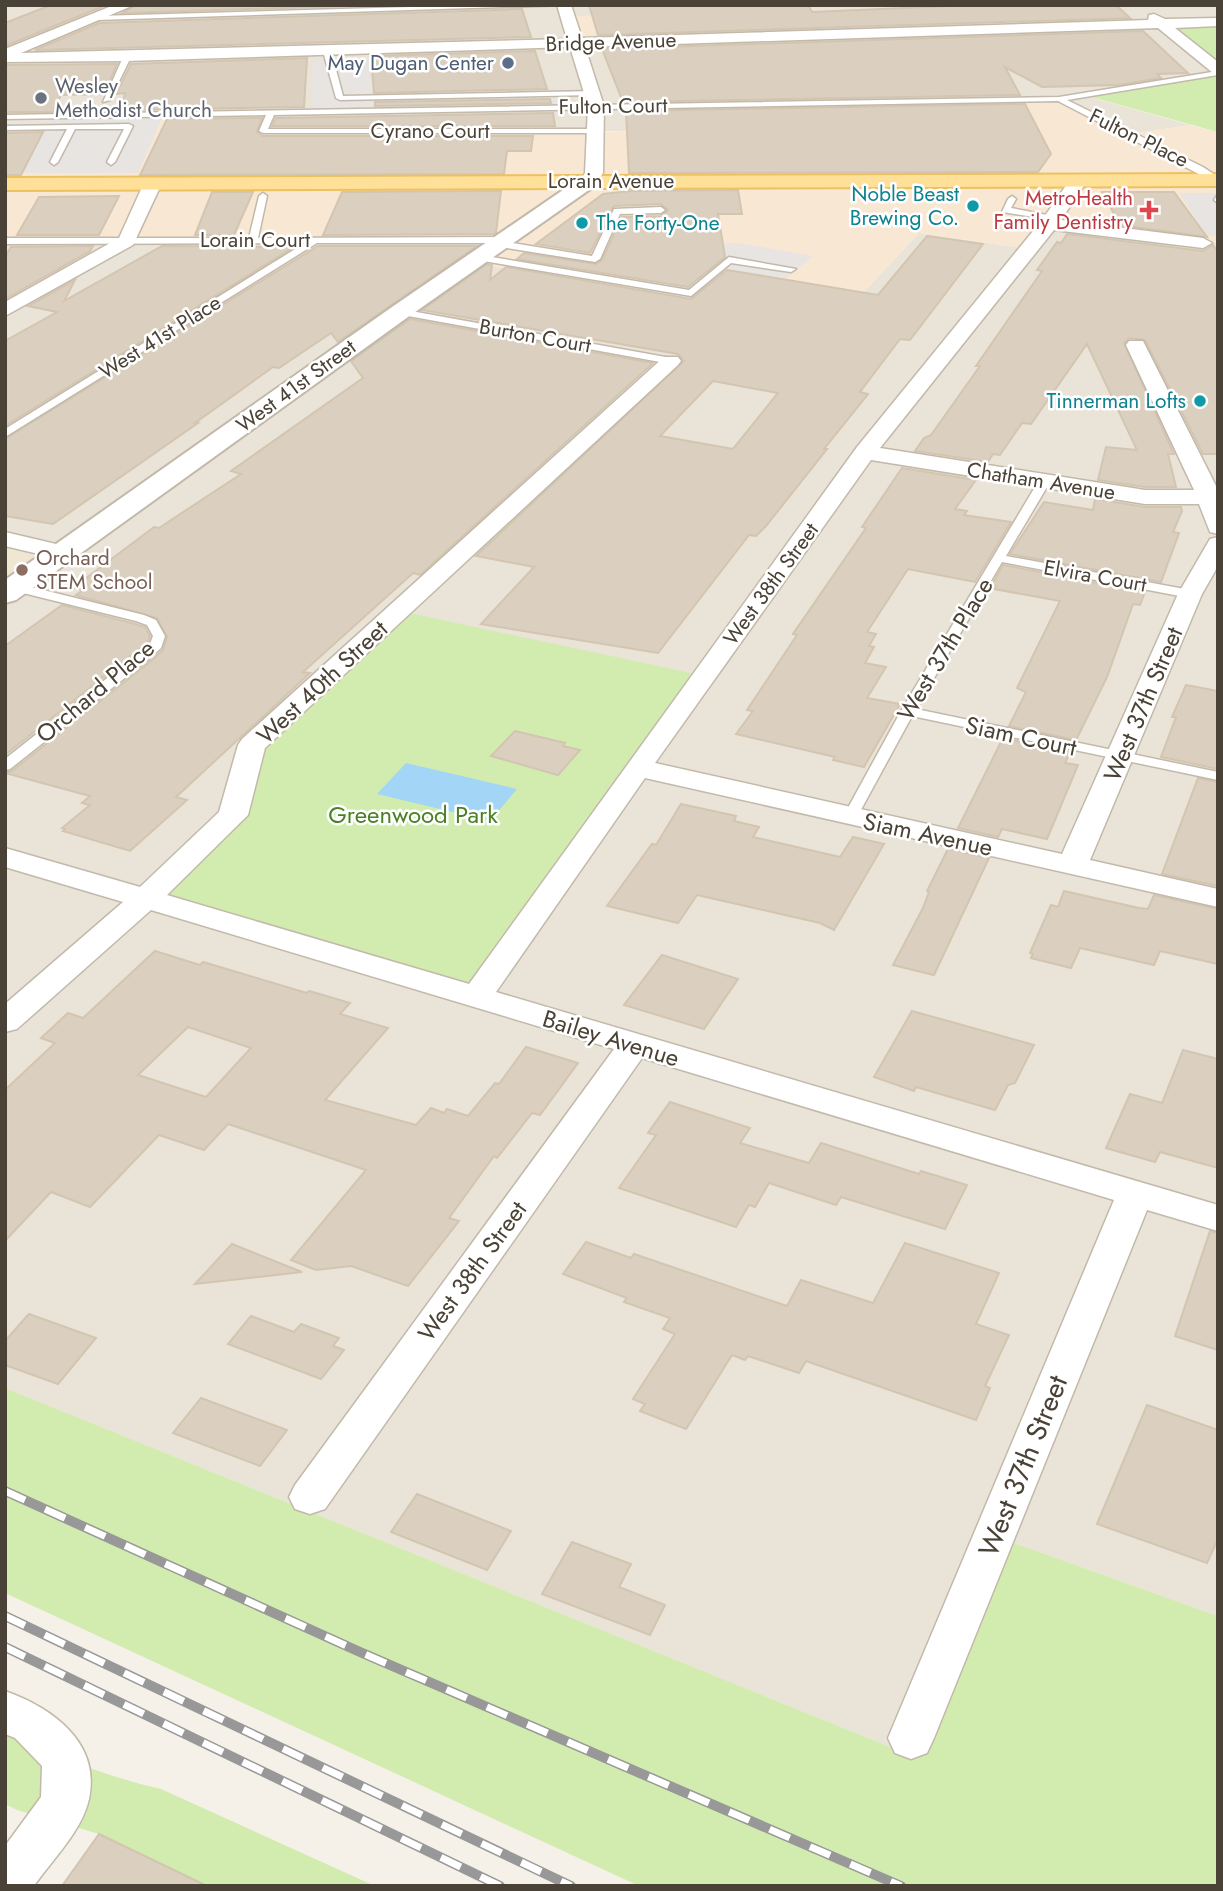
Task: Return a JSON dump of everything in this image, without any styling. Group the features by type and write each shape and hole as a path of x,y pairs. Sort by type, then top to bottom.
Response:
{"main road":[{"name":"Lorain Avenue","path":"5,184 1078,181 1217,190"}],"street":[{"path":"5,56 127,5"},
{"path":"564,5 595,100 597,131 594,173 589,181"},
{"path":"1140,5 1218,72"},
{"name":"Bridge Avenue","path":"5,56 127,57 1218,22"},
{"name":"West 41st Street","path":"10,590 589,181"},
{"name":"West 38th Street","path":"476,998 865,452 1051,220 1078,181"},
{"path":"5,310 127,240 152,185"},
{"path":"1051,220 1203,243"},
{"path":"1136,345 1213,497 1218,527"},
{"name":"West 40th Street","path":"5,1022 145,899 233,816 252,745 671,361"},
{"name":"Chatham Avenue","path":"865,452 1145,497 1213,497"},
{"path":"5,539 64,553"},
{"name":"West 37th Street","path":"1072,866 1191,594 1218,544"},
{"name":"Siam Avenue","path":"640,768 1218,898"},
{"name":"Bailey Avenue","path":"5,857 1218,1218"},
{"name":"West 38th Street","path":"310,1497 635,1044"},
{"name":"West 37th Street","path":"911,1738 1135,1194"},
{"path":"5,1712 31,1724 65,1758 65,1799 56,1817 5,1885"}],"lane":[{"path":"97,18 564,5"},
{"path":"327,51 340,98 595,100"},
{"path":"106,100 127,57"},
{"name":"Fulton Court","path":"5,117 271,112 595,100 1059,99 1218,72"},
{"name":"Fulton Place","path":"1059,99 1200,169 1217,190"},
{"name":"Cyrano Court","path":"271,112 263,131 597,131"},
{"path":"5,128 129,126 111,162"},
{"path":"54,162 72,127"},
{"path":"253,240 263,196"},
{"path":"998,222 1012,199"},
{"path":"495,247 595,259 617,211 662,210"},
{"path":"1005,210 1051,220"},
{"name":"Lorain Court","path":"5,241 316,240 495,247"},
{"name":"West 41st Place","path":"5,434 316,240"},
{"path":"495,247 691,293 729,260 791,269"},
{"name":"Burton Court","path":"400,312 671,361"},
{"name":"West 37th Place","path":"850,817 908,711 1044,482"},
{"name":"Elvira Court","path":"999,558 1191,594"},
{"name":"Orchard Place","path":"5,766 145,655 156,645 159,636 152,624 140,618 10,590"},
{"name":"Siam Court","path":"908,711 1218,776"}],"shaded area":[{"path":"5,5 1218,5 1218,73 1086,96 1190,125 1130,134 677,106 679,131 263,131 5,117"},
{"path":"620,15 630,41 577,43 568,16"},
{"path":"371,58 372,90 430,89 429,94 561,92 564,105 312,109 313,60"},
{"path":"1059,99 1130,134 1190,125 1218,132 1218,243 1049,224 1029,249 919,233 863,293 699,303 472,263 504,241 5,241 5,117 271,112 263,131 679,131 677,105"},
{"path":"162,118 138,173 18,173 42,134 5,134 5,121"},
{"path":"1179,193 1218,193 1218,236 1207,236"},
{"path":"1049,224 1218,243 1218,1616 994,1536 905,1753 5,1388 5,241 506,240 863,293 919,233 1028,249"},
{"path":"739,243 813,256 784,280 699,303 628,291 659,266 706,244"},
{"name":"Orchard STEM School","path":"5,539 64,553 5,594"}],"green space":[{"path":"1218,22 1218,70 1161,24"},
{"path":"1218,73 1218,132 1084,95"},
{"name":"Greenwood Park","path":"400,611 705,676 476,997 145,899 233,815 252,745"},
{"path":"5,1388 905,1753 994,1536 1218,1616 1218,1886 639,1886 5,1593"},
{"path":"5,1733 82,1765 161,1789 375,1886 207,1886 99,1834 17,1810 5,1804"}],"water":[{"path":"406,763 517,789 490,821 377,794"}],"building":[{"path":"51,5 106,5 5,46 5,23"},
{"path":"136,5 380,5 123,13"},
{"path":"589,5 808,5 812,12 975,5 1116,5 1130,18 598,35"},
{"path":"522,9 531,37 35,50 99,23"},
{"path":"1143,31 1188,73 1157,74 1161,78 1118,85 1042,87 1005,67 1020,95 623,102 602,49"},
{"path":"535,51 547,89 374,93 371,56"},
{"path":"307,58 304,107 122,110 125,93 116,94 131,64"},
{"path":"117,64 104,94 61,95 53,112 5,112 5,65"},
{"path":"550,99 551,103 375,106 375,102"},
{"path":"1025,104 1051,154 1038,172 629,173 626,111"},
{"path":"553,113 555,126 272,126 276,118"},
{"path":"262,118 257,132 263,136 533,136 531,151 507,151 504,174 140,175 167,119"},
{"path":"43,132 21,175 5,175 5,133"},
{"path":"738,190 742,214 718,214 725,257 688,287 517,259 524,253 596,264 602,260 622,217 661,216 668,210 661,204 614,206 590,253 536,244 603,194 630,191"},
{"path":"501,191 496,233 493,234 323,235 342,192"},
{"path":"212,192 253,192 234,235 195,235"},
{"name":"MetroHealth Family Dentistry","path":"1102,192 1174,192 1207,237 1120,225"},
{"path":"119,196 99,235 17,235 39,197"},
{"path":"1067,234 1203,251 1213,245 1218,252 1218,454 1203,454 1145,340 1129,338 1124,343 1174,454 1168,454 1176,487 1145,487 1098,480 1106,447 1137,450 1087,344 1031,424 1022,423 1000,455 993,454 988,462 915,451 924,438 931,435 980,366 976,366 1042,271 1037,270 1057,242 1061,243"},
{"path":"927,236 983,244 910,340 900,339 860,392 868,394 824,449 827,449 766,526 756,536 749,535 658,653 481,624 534,567 476,556 684,361 678,354 422,310 487,264 492,265 490,280 506,267 691,299 727,270 878,295","holes":["713,381 778,393 733,449 660,436"]},
{"path":"93,246 90,251 5,299 5,257 11,247"},
{"path":"162,246 294,247 5,426 5,341 57,312 28,306 75,280 64,301"},
{"path":"318,246 477,246 338,342 331,333 279,368 273,367 53,524 5,516 5,439"},
{"path":"410,319 653,363 420,575 413,573 303,672 310,673 176,797 187,800 130,851 63,831 65,829 62,828 90,805 82,803 90,796 5,773 12,771 152,660 163,650 167,637 157,618 76,595 83,590 73,588 154,527 159,528 241,474 231,471 363,378 351,361"},
{"path":"902,468 976,480 955,509 967,511 964,515 1011,522 975,582 908,569 867,632 876,634 869,646 874,647 865,663 886,667 867,698 900,704 864,767 833,760 835,757 736,734 753,711 747,710 797,635 793,634 866,528 862,527"},
{"path":"1095,499 1145,507 1181,507 1182,511 1173,532 1179,533 1161,582 1010,554 1044,502 1093,510"},
{"path":"1003,565 1145,592 1140,605 1133,604 1107,677 1076,740 1009,726 1026,692 1017,688 1060,601 994,589 996,586 992,585"},
{"path":"62,605 145,627 150,636 148,642 5,755 5,646"},
{"path":"1186,685 1218,691 1218,769 1161,757 1176,717 1172,717"},
{"path":"515,731 565,743 563,746 580,750 558,775 491,756"},
{"path":"1003,738 1070,752 1065,763 1078,765 1047,839 1002,829 998,837 958,828"},
{"path":"1198,778 1218,782 1218,886 1162,874"},
{"path":"681,804 736,816 734,821 759,827 753,837 840,857 853,837 884,844 834,930 820,923 697,895 678,923 607,906 652,844 656,845"},
{"path":"948,849 989,858 934,975 893,965 923,908 929,892 927,891"},
{"path":"1064,891 1139,908 1148,909 1154,895 1218,909 1218,964 1160,951 1154,965 1080,948 1071,968 1031,958 1033,954 1030,953 1051,905 1058,907"},
{"path":"155,951 350,1003 340,1014 388,1028 325,1100 416,1125 431,1108 444,1113 447,1109 468,1116 495,1083 499,1084 526,1047 578,1063 540,1115 532,1113 497,1158 494,1156 449,1218 459,1221 408,1286 351,1266 316,1270 291,1260 366,1170 228,1124 204,1150 159,1135 90,1207 51,1192 5,1241 5,1090 55,1043 41,1038 68,1013 83,1018","holes":["188,1027 251,1048 206,1097 138,1075"]},
{"path":"662,955 738,979 704,1029 624,1005"},
{"path":"912,1011 1034,1045 1015,1083 1008,1085 995,1110 916,1087 914,1091 874,1077"},
{"path":"1183,1050 1218,1059 1218,1168 1160,1152 1155,1162 1106,1148 1130,1094 1162,1103"},
{"path":"670,1102 750,1128 740,1143 809,1163 821,1143 919,1174 921,1171 967,1185 945,1229 841,1197 836,1205 769,1183 755,1207 749,1205 736,1227 619,1188 656,1135 648,1133"},
{"path":"1210,1231 1218,1233 1218,1350 1175,1336"},
{"path":"586,1242 631,1258 634,1254 787,1306 801,1280 873,1303 905,1243 999,1273 976,1324 1009,1335 985,1386 990,1388 976,1420 806,1361 799,1373 748,1356 745,1360 732,1355 686,1429 640,1411 645,1404 633,1399 675,1334 663,1329 670,1318 624,1302 627,1298 563,1274"},
{"path":"232,1244 302,1272 195,1284"},
{"path":"29,1314 96,1338 58,1384 5,1365 5,1341"},
{"path":"251,1316 294,1332 301,1324 339,1338 333,1346 344,1350 321,1379 228,1344"},
{"path":"201,1398 287,1430 260,1466 173,1433"},
{"path":"1147,1405 1218,1430 1218,1539 1207,1563 1097,1524"},
{"path":"417,1494 511,1531 487,1570 391,1532"},
{"path":"572,1542 631,1564 619,1587 665,1605 650,1635 542,1594"},
{"path":"99,1834 207,1886 62,1886"}],"railway":[{"path":"5,1491 360,1652 901,1886"},
{"path":"5,1616 571,1886"},
{"path":"5,1647 500,1886"}],"place":[{"name":"May Dugan Center","path":"508,63"},
{"name":"Wesley Methodist Church","path":"41,98"},
{"name":"Noble Beast Brewing Co.","path":"973,206"},
{"name":"MetroHealth Family Dentistry","path":"1149,210"},
{"name":"The Forty-One","path":"582,223"},
{"name":"Tinnerman Lofts","path":"1200,401"},
{"name":"Orchard STEM School","path":"22,570"}]}
